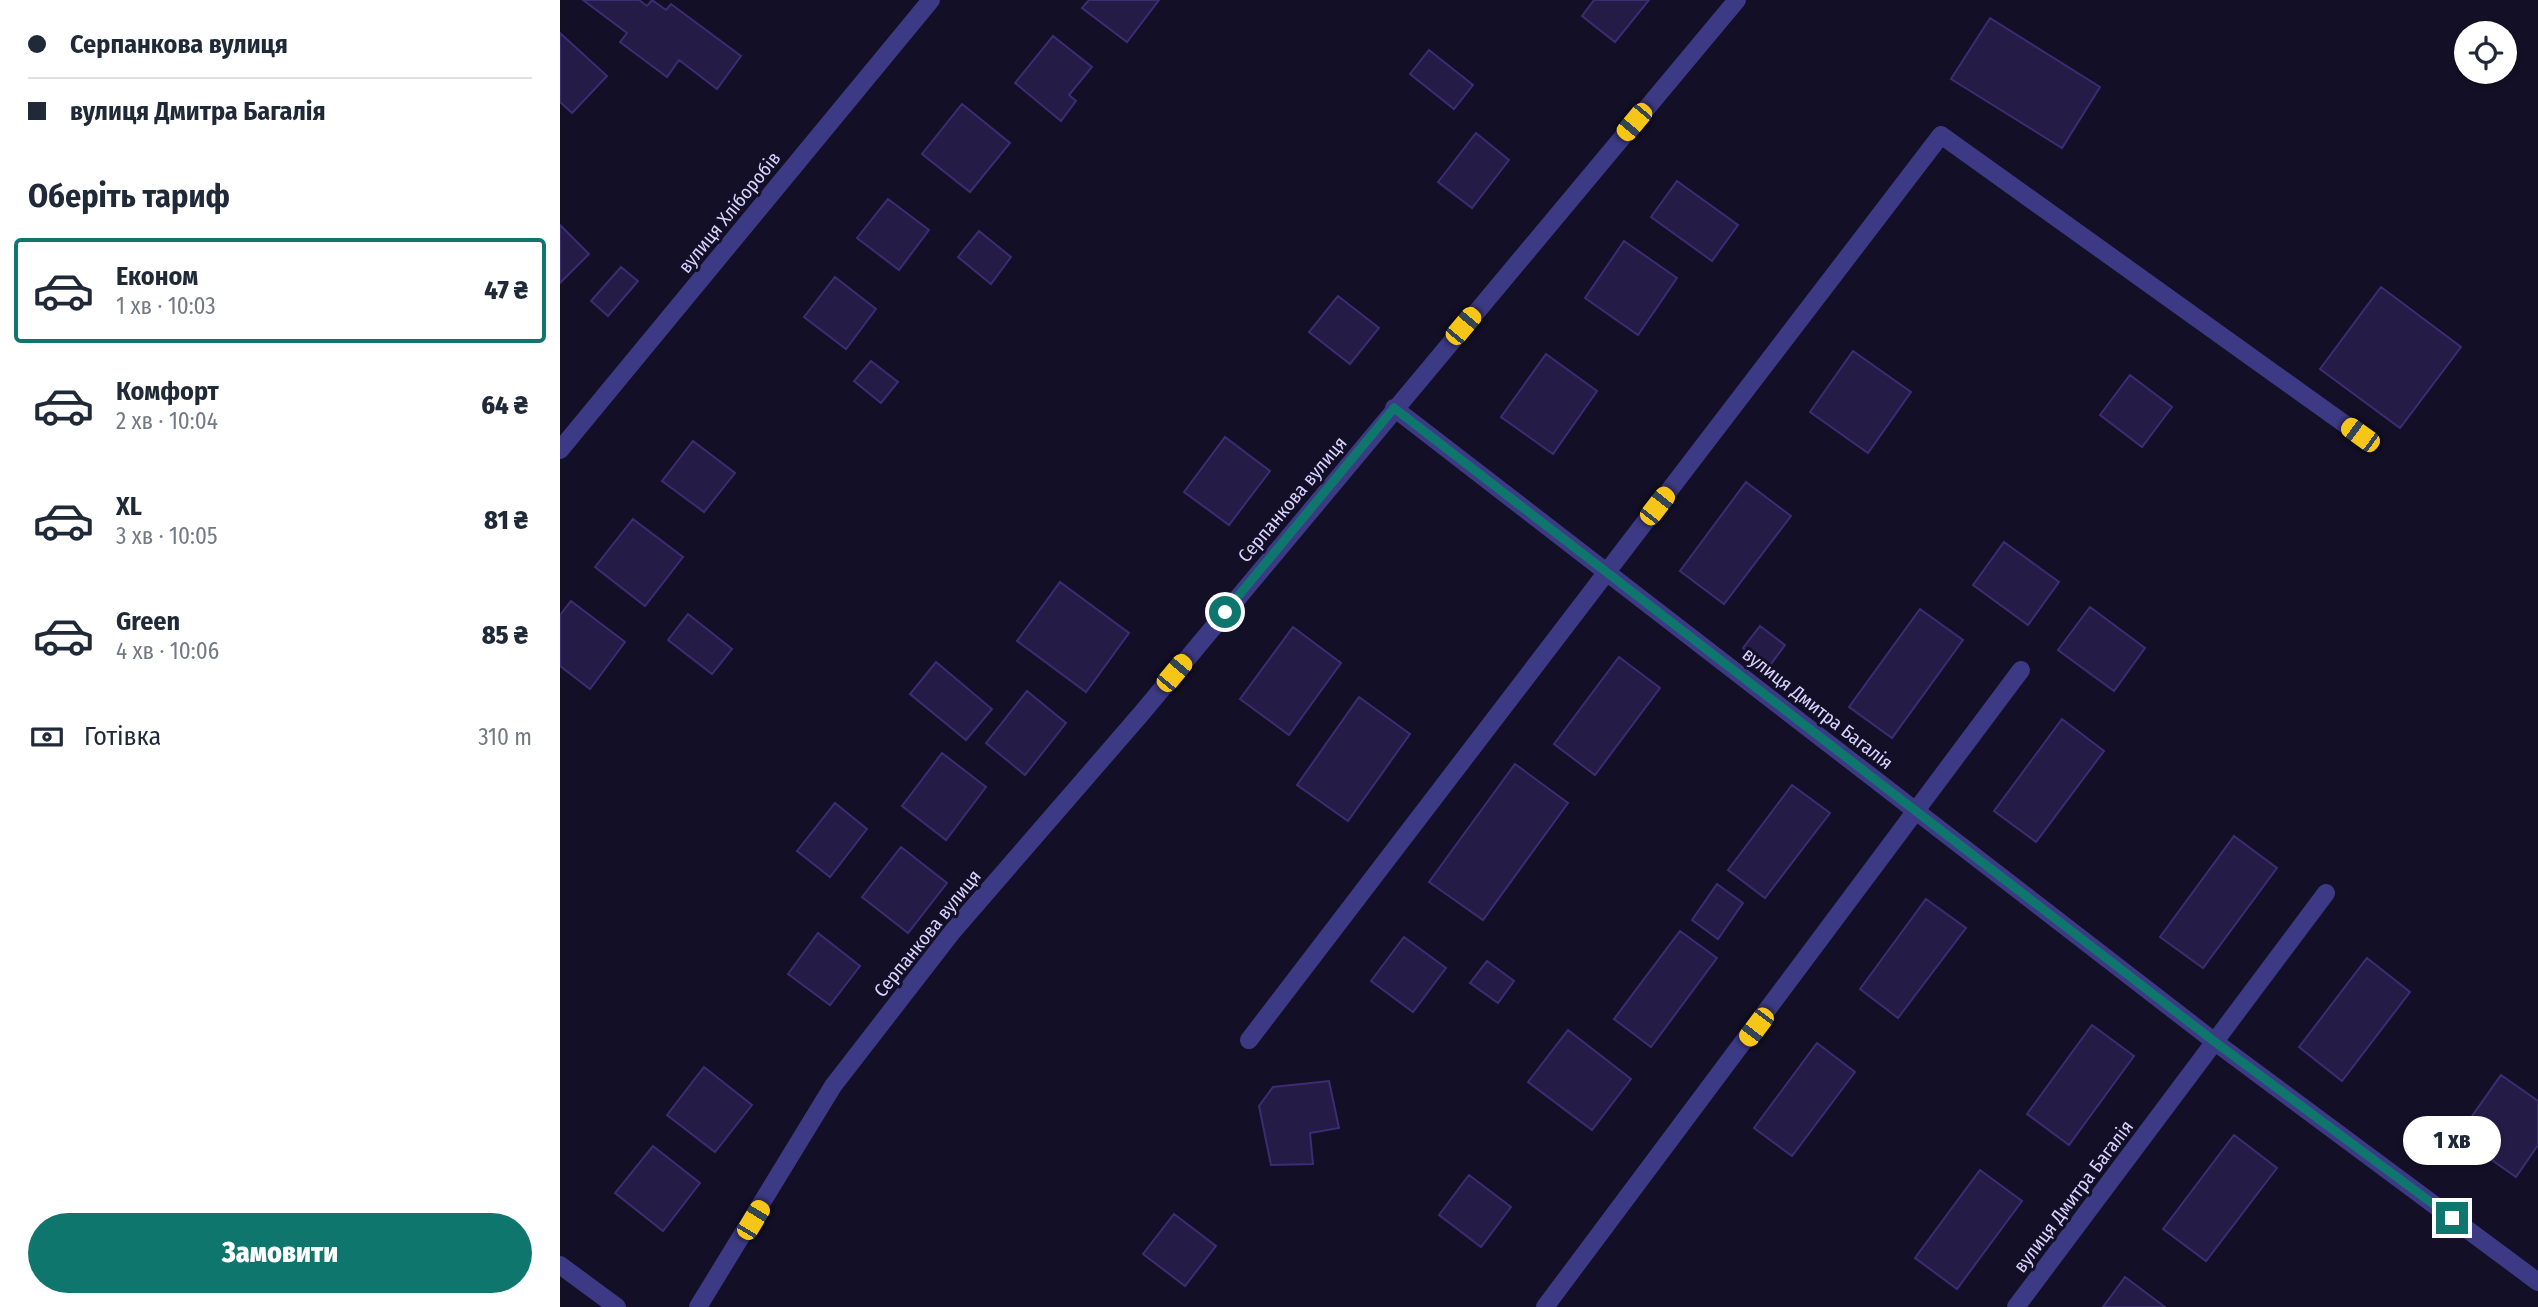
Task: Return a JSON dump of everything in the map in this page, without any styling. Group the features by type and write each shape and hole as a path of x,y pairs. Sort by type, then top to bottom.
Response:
{"street":[{"name":"вулиця Хліборобів","path":"560,450 931,0"},
{"name":"Серпанкова вулиця","path":"698,1307 833,1086 953,932 1141,714 1737,0"},
{"path":"1249,1041 1941,135 2360,435"},
{"name":"вулиця Дмитра Багалія","path":"1394,408 2215,1042 2538,1282"},
{"path":"1545,1307 2021,670"},
{"name":"вулиця Дмитра Багалія","path":"2016,1307 2326,893"},
{"path":"560,1265 617,1307"}],"building":[{"path":"583,0 639,0 647,6 652,0 666,10 671,4 741,56 717,89 679,60 667,77 620,42 627,33"},
{"path":"1089,0 1159,0 1127,42 1082,8"},
{"path":"1594,0 1649,0 1615,42 1582,16"},
{"path":"1990,18 2100,87 2062,148 1951,79"},
{"path":"560,33 607,76 572,113 560,102"},
{"path":"1053,36 1092,67 1069,95 1076,101 1061,121 1015,83"},
{"path":"1429,50 1473,85 1454,109 1410,74"},
{"path":"962,104 1010,143 970,192 922,154"},
{"path":"1476,133 1509,160 1472,208 1438,182"},
{"path":"1677,181 1738,225 1712,261 1651,217"},
{"path":"888,199 929,230 899,270 857,238"},
{"path":"560,225 589,254 560,283"},
{"path":"979,231 1011,257 991,284 958,257"},
{"path":"1624,241 1677,278 1638,335 1585,298"},
{"path":"621,267 638,281 608,316 591,301"},
{"path":"835,277 876,309 846,349 804,317"},
{"path":"2381,287 2461,347 2400,428 2320,369"},
{"path":"1338,296 1379,328 1350,364 1309,332"},
{"path":"1853,351 1911,392 1868,453 1810,412"},
{"path":"1546,354 1597,391 1553,454 1501,417"},
{"path":"871,361 898,382 881,403 854,381"},
{"path":"2130,375 2172,407 2142,447 2100,415"},
{"path":"1225,437 1270,471 1229,525 1184,492"},
{"path":"693,441 735,473 704,512 662,481"},
{"path":"1746,482 1791,516 1724,604 1680,571"},
{"path":"633,519 683,557 645,606 595,567"},
{"path":"2004,542 2059,582 2028,625 1973,585"},
{"path":"1060,582 1129,633 1086,692 1017,641"},
{"path":"571,601 625,642 590,689 560,666 560,615"},
{"path":"2090,607 2145,648 2114,691 2058,650"},
{"path":"1920,609 1963,640 1892,738 1849,707"},
{"path":"688,614 732,649 712,674 668,640"},
{"path":"1760,626 1785,645 1768,668 1743,648"},
{"path":"1293,627 1341,663 1289,735 1240,699"},
{"path":"1619,657 1660,688 1595,775 1554,744"},
{"path":"936,662 992,709 966,740 910,694"},
{"path":"1027,691 1066,723 1025,775 986,743"},
{"path":"1359,697 1410,734 1348,821 1297,785"},
{"path":"2062,719 2104,751 2036,842 1994,811"},
{"path":"942,753 986,787 946,840 902,806"},
{"path":"1515,764 1568,803 1483,920 1429,882"},
{"path":"1792,785 1830,813 1765,898 1728,870"},
{"path":"835,803 867,829 830,877 797,851"},
{"path":"2234,836 2277,868 2203,968 2160,937"},
{"path":"901,847 947,883 908,933 862,897"},
{"path":"1717,884 1743,903 1718,939 1692,920"},
{"path":"1926,899 1966,928 1898,1018 1860,989"},
{"path":"1680,931 1717,958 1651,1047 1614,1019"},
{"path":"818,933 860,966 830,1005 788,974"},
{"path":"1404,937 1446,968 1413,1012 1371,981"},
{"path":"2367,958 2410,992 2342,1081 2299,1047"},
{"path":"1487,961 1514,981 1498,1003 1470,983"},
{"path":"2092,1025 2134,1056 2069,1145 2027,1114"},
{"path":"1568,1030 1631,1079 1592,1130 1528,1082"},
{"path":"1817,1043 1855,1072 1792,1156 1754,1128"},
{"path":"704,1067 752,1105 715,1152 667,1115"},
{"path":"2501,1075 2538,1101 2538,1145 2516,1177 2458,1136"},
{"path":"1329,1081 1339,1128 1310,1133 1313,1164 1271,1165 1259,1106 1273,1087"},
{"path":"2234,1135 2277,1168 2206,1261 2163,1229"},
{"path":"653,1146 700,1183 663,1231 615,1193"},
{"path":"1980,1170 2022,1201 1957,1289 1915,1258"},
{"path":"1469,1175 1511,1207 1481,1247 1439,1215"},
{"path":"1174,1214 1216,1246 1185,1286 1143,1254"},
{"path":"2125,1277 2165,1307 2103,1307"}],"route":[{"path":"1225,612 1394,408 2215,1042 2452,1218"}]}
